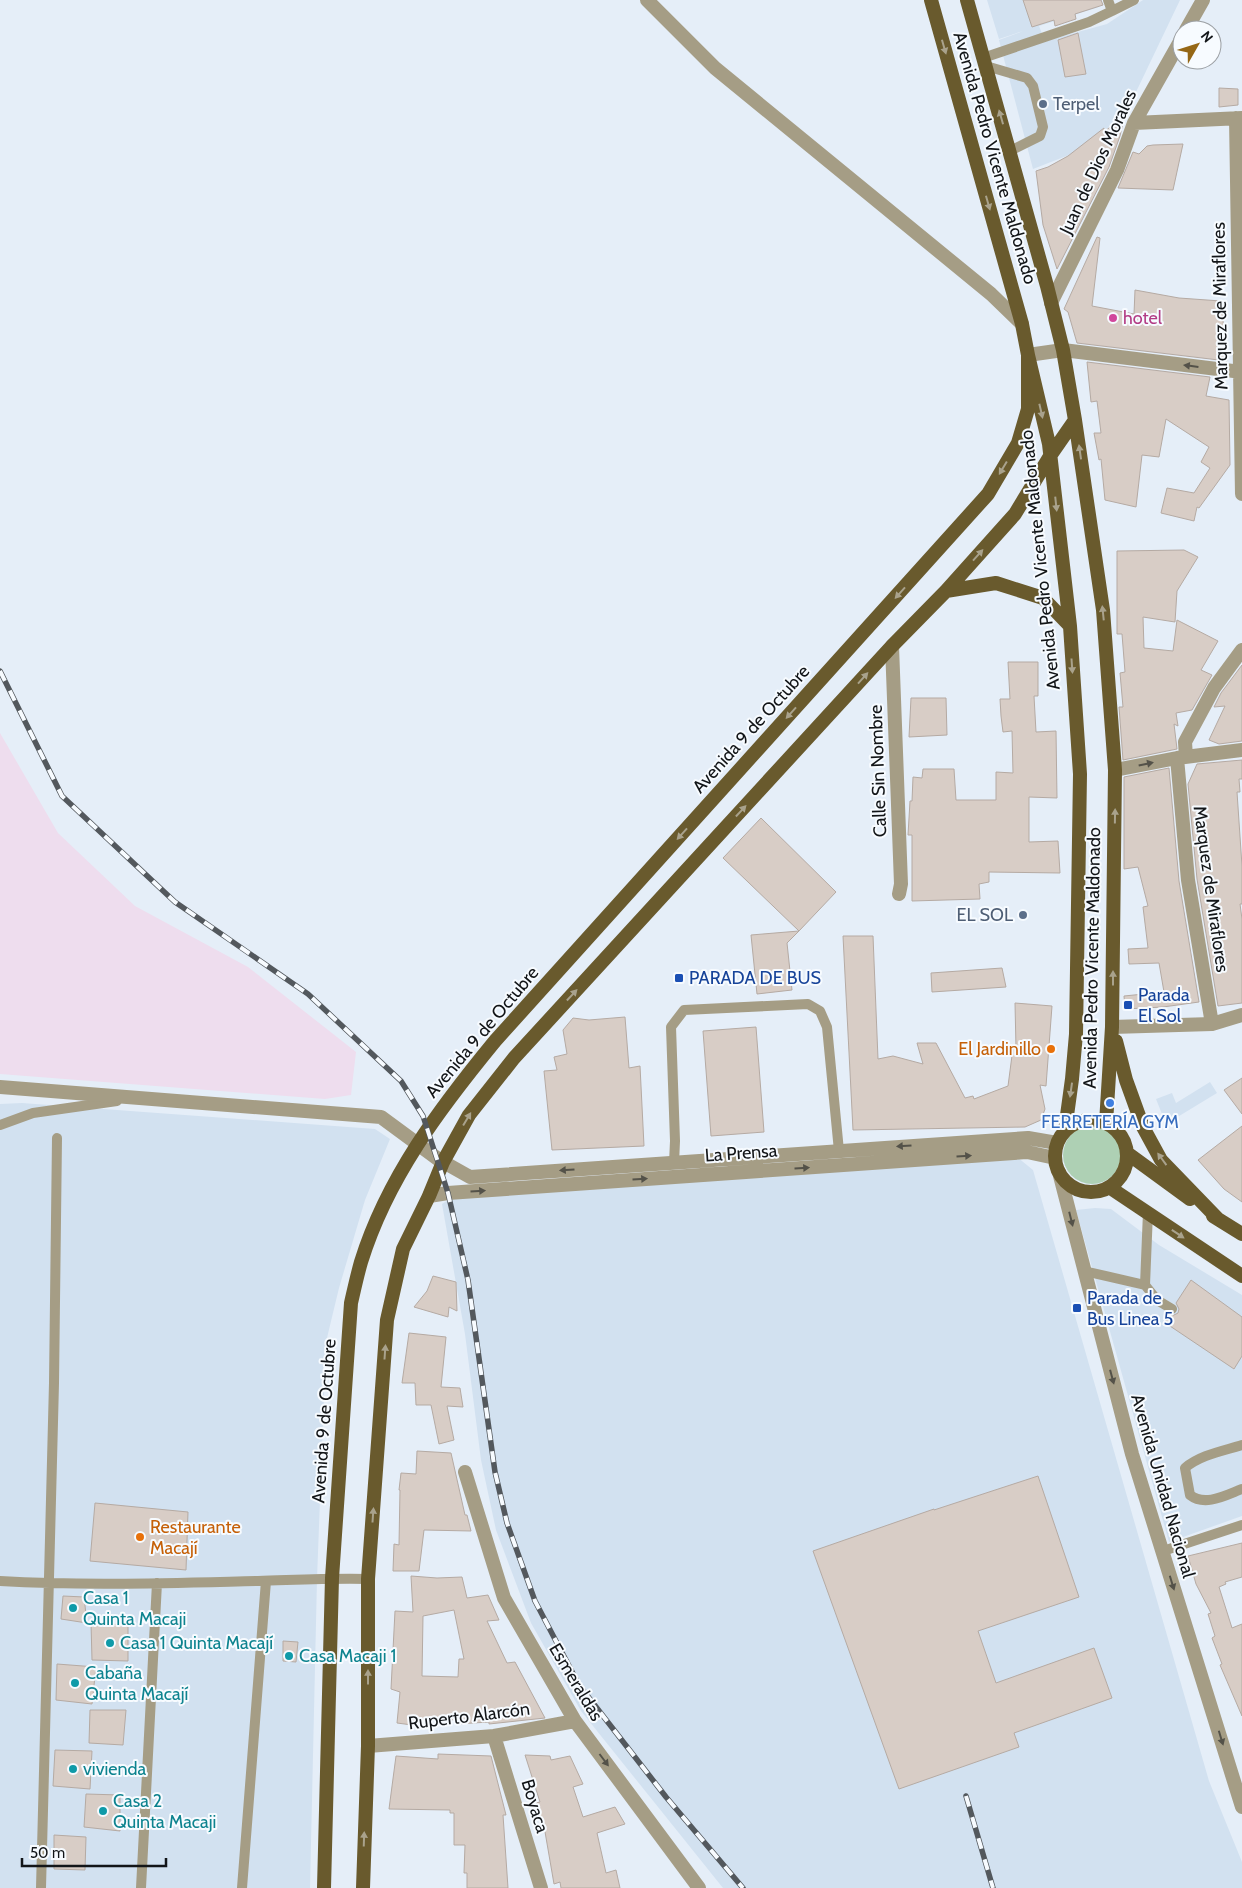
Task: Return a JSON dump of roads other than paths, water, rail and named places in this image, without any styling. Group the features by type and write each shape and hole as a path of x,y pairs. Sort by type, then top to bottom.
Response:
{"main road":[{"name":"Avenida Pedro Vicente Maldonado","path":"931,0 1022,324 1049,444 1070,626 1080,774 1079,887 1076,1034 1066,1130 1057,1143 1055,1158 1059,1172"},
{"name":"Avenida Pedro Vicente Maldonado","path":"967,0 1010,151 1062,350 1075,420 1103,610 1115,770 1112,1027 1106,1123"},
{"name":"Avenida 9 de Octubre","path":"324,1888 332,1578 351,1304 361,1262 396,1179 418,1142 451,1096 495,1041 988,494 1018,443 1028,409 1028,355"},
{"path":"363,1888 368,1746 368,1579 387,1320 404,1249 443,1162 468,1115 514,1058 892,646 946,592 1014,514 1075,420"},
{"path":"946,592 996,583 1043,598 1070,626"},
{"path":"1112,1027 1126,1080 1143,1127 1161,1160 1219,1220"},
{"path":"1059,1172 1068,1184 1081,1191 1095,1192 1109,1187 1119,1178 1125,1166 1127,1153 1124,1141 1106,1123 1092,1120 1078,1122 1066,1130"},
{"path":"1127,1153 1219,1220 1242,1234"},
{"path":"1109,1187 1242,1276"}],"street":[{"path":"647,0 715,68 983,288 1022,324"},
{"path":"1192,20 1203,0"},
{"name":"Juan de Dios Morales","path":"1051,303 1117,170 1134,123 1172,56"},
{"path":"1134,123 1239,118"},
{"name":"Marquez de Miraflores","path":"1239,118 1242,494"},
{"path":"1028,355 1062,350 1241,372"},
{"name":"Calle Sin Nombre","path":"892,646 899,894"},
{"name":"Marquez de Miraflores","path":"1212,1024 1188,880 1181,757 1185,742 1214,688 1242,650"},
{"path":"1115,770 1181,757 1242,750"},
{"path":"1112,1027 1212,1024 1242,1015"},
{"path":"0,1087 381,1117 418,1142 443,1162"},
{"name":"La Prensa","path":"443,1162 470,1177 1028,1138 1057,1143"},
{"name":"La Prensa","path":"429,1196 448,1193 1027,1152 1055,1158"},
{"name":"Avenida Unidad Nacional","path":"1059,1172 1132,1454 1242,1806"},
{"name":"Esmeraldas","path":"465,1472 504,1598 575,1721 699,1888"},
{"name":"Ruperto Alarcón","path":"368,1746 494,1736 575,1721"},
{"name":"Boyaca","path":"494,1736 541,1888"}],"lane":[{"path":"1108,0 1112,11"},
{"path":"985,62 1089,22 1134,0"},
{"path":"985,62 1027,78 1033,86 1043,127 1040,136 1010,151"},
{"path":"674,1162 671,1027 684,1010 808,1004 820,1011 827,1027 839,1151"},
{"path":"0,1125 33,1113 136,1098"},
{"path":"41,1888 54,1384 57,1138"},
{"path":"1145,1285 1148,1212"},
{"path":"1084,1271 1145,1285 1157,1300 1172,1309"},
{"path":"1242,1446 1200,1458 1185,1468 1190,1495 1196,1500 1206,1501 1242,1489"},
{"path":"1163,1551 1242,1525"},
{"path":"0,1581 49,1584 266,1581 332,1578 368,1579"},
{"path":"242,1888 266,1581"},
{"path":"141,1888 157,1583"}],"railway":[{"path":"0,671 62,796 175,902 308,994 401,1081 423,1116 448,1193 468,1280 495,1472 507,1523 535,1601 579,1685 666,1797 743,1888"},
{"path":"966,1796 993,1888"}],"place":[{"name":"Terpel","path":"1043,104"},
{"name":"hotel","path":"1113,318"},
{"name":"EL SOL","path":"1023,915"},
{"name":"PARADA DE BUS","path":"679,978"},
{"name":"Parada El Sol","path":"1128,1005"},
{"name":"El Jardinillo","path":"1051,1049"},
{"name":"FERRETERÍA GYM","path":"1110,1103"},
{"name":"Parada de Bus Linea 5","path":"1077,1308"},
{"name":"Restaurante Macají","path":"140,1537"},
{"name":"Casa 1 Quinta Macaji","path":"73,1608"},
{"name":"Casa 1 Quinta Macají","path":"110,1643"},
{"name":"Casa Macaji 1","path":"289,1656"},
{"name":"Cabaña Quinta Macají","path":"75,1683"},
{"name":"vivienda","path":"73,1769"},
{"name":"Casa 2 Quinta Macaji","path":"103,1811"}]}
